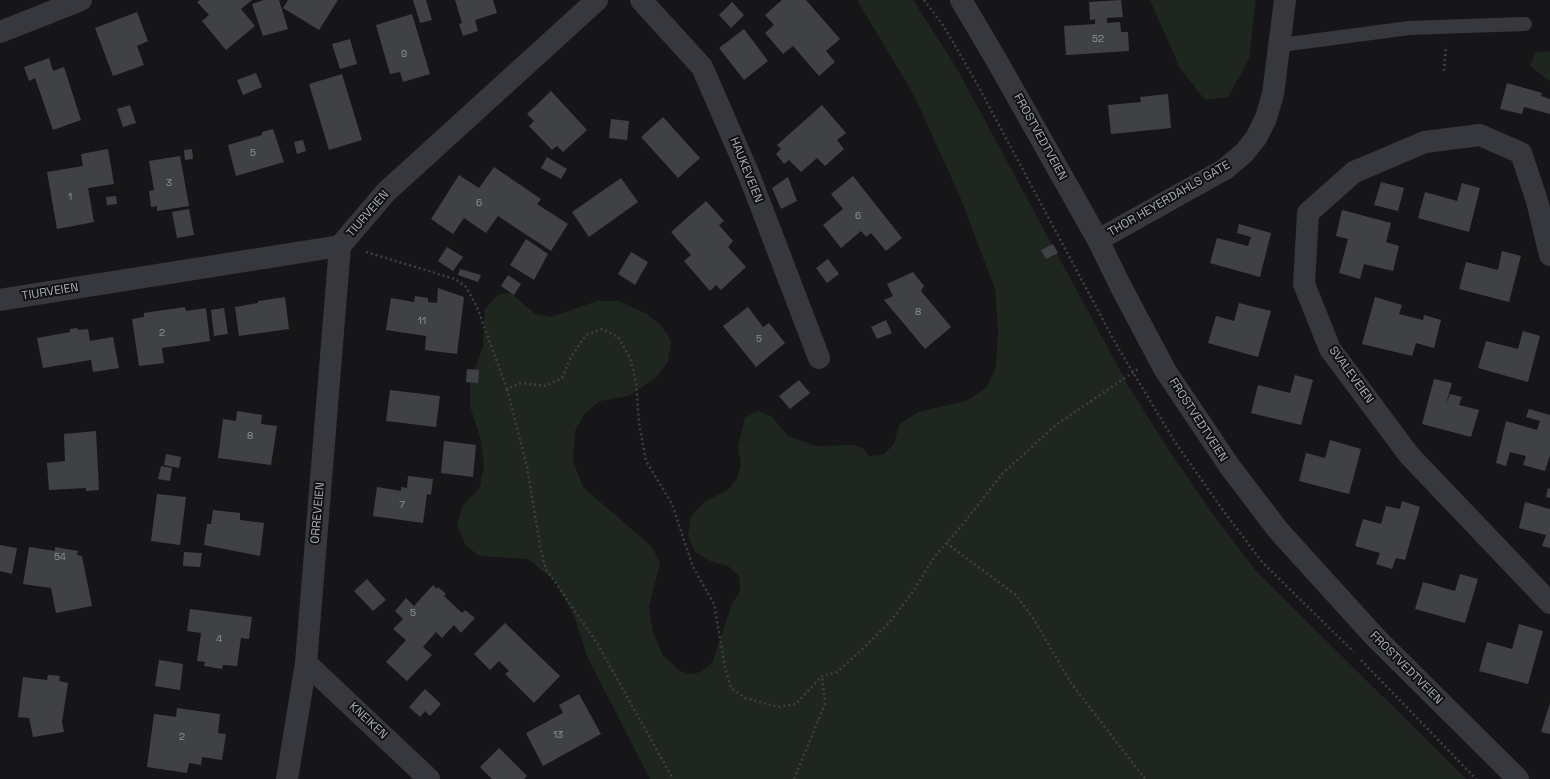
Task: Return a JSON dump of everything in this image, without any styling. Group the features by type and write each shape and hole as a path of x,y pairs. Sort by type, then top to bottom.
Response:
{"street":[{"path":"0,32 80,0"},
{"name":"TIURVEIEN","path":"0,299 340,246 386,192 597,0"},
{"name":"HAUKEVEIEN","path":"642,0 702,67 748,175 819,358"},
{"name":"FROSTVEDTVEIEN","path":"961,0 997,60 1098,240 1158,356 1212,441 1278,530 1374,637 1518,779"},
{"name":"THOR HEYERDAHLS GATE","path":"1098,240 1225,169 1244,153 1256,138 1266,118 1273,94 1281,45 1285,0"},
{"name":"SVALEVEIEN","path":"1550,255 1537,200 1521,153 1480,135 1425,142 1354,172 1308,213 1304,284 1330,349 1409,455 1550,603"},
{"name":"ORREVEIEN","path":"287,779 306,662 340,246"},
{"path":"0,299 0,304"},
{"name":"KNEIKEN","path":"306,662 429,779"}],"lane":[{"path":"1281,45 1409,28 1525,24"}],"path":[{"path":"1444,71 1448,27"},
{"path":"340,246 375,254 455,279 466,287 478,307 507,389 526,468 541,551 546,569 597,643 673,779"},
{"path":"507,389 521,383 546,386 562,378 571,357 586,336 602,329 618,337 630,358 636,382 639,424 646,461 672,504 693,567 714,604 725,667 731,688 745,698 778,707 796,704 822,676 837,672 889,622 912,593 935,556 963,524 1002,474 1056,425 1158,356"},
{"path":"946,543 1016,595 1033,618 1071,683 1145,779"},
{"path":"794,779 825,704 822,676"}],"shaded area":[{"path":"857,0 913,0 956,67 1129,387 1166,446 1212,513 1256,571 1466,779 650,779 587,656 575,618 555,581 528,559 480,556 466,546 457,524 462,507 480,487 484,465 480,437 470,406 470,381 483,347 485,309 499,294 511,293 535,314 551,317 597,301 619,301 647,314 662,326 671,341 668,362 656,378 628,396 600,401 585,413 575,431 573,461 583,487 652,547 660,563 649,606 653,632 663,656 680,671 690,674 701,672 712,663 732,604 740,591 739,576 728,566 710,561 695,552 688,536 691,516 705,502 729,489 737,478 741,464 738,446 745,418 758,411 772,417 788,436 816,446 852,445 863,448 869,456 883,455 894,444 899,425 918,412 966,401 987,387 996,367 998,331 995,289 961,199 914,95"},
{"path":"1150,0 1256,0 1249,59 1228,97 1205,100 1180,68"},
{"path":"1550,51 1550,81 1530,66 1535,53"}],"building":[{"path":"200,0 252,0 241,9 255,26 226,50 202,21 209,15 197,2"},
{"path":"264,0 279,0 288,29 263,36 252,4"},
{"path":"288,0 338,0 319,30 283,8"},
{"path":"413,0 426,0 432,20 420,23"},
{"path":"455,0 493,0 497,13 475,20 478,31 463,36 459,24 462,23"},
{"path":"782,0 806,0 840,39 826,51 835,62 819,76 793,46 783,54 765,33 774,25 765,15"},
{"path":"1121,0 1123,17 1107,18 1107,23 1120,22 1121,32 1128,32 1129,51 1066,55 1064,26 1095,24 1095,19 1090,20 1089,2"},
{"path":"732,2 744,15 731,28 719,15"},
{"path":"137,12 148,41 137,46 144,65 113,76 95,28"},
{"path":"412,14 430,74 403,82 400,72 390,74 376,25"},
{"path":"744,29 768,61 744,80 719,48"},
{"path":"350,39 357,64 340,69 332,44"},
{"path":"49,58 53,71 64,67 81,120 53,130 35,78 29,81 24,67"},
{"path":"256,73 262,87 243,95 237,80"},
{"path":"342,74 362,140 329,150 309,84"},
{"path":"1507,83 1542,93 1541,96 1550,99 1550,114 1524,107 1522,114 1500,109"},
{"path":"551,91 587,130 563,152 557,146 552,150 529,126 534,121 527,114"},
{"path":"1168,94 1171,128 1111,134 1108,105 1141,102 1140,97"},
{"path":"130,105 136,123 123,127 117,109"},
{"path":"822,105 846,133 837,140 844,149 825,166 817,158 801,172 789,160 784,164 776,154 781,149 777,145"},
{"path":"663,117 700,158 678,178 641,137"},
{"path":"611,119 629,121 627,140 609,138"},
{"path":"273,129 284,162 236,176 228,145 262,135 262,132"},
{"path":"303,140 306,151 297,154 294,142"},
{"path":"108,149 114,184 88,188 94,222 57,229 47,172 83,166 81,154"},
{"path":"192,149 193,159 185,160 184,150"},
{"path":"180,156 189,206 157,211 157,206 151,207 149,191 154,190 149,161"},
{"path":"547,157 567,169 561,179 541,168"},
{"path":"494,167 541,199 537,204 568,224 551,251 498,216 486,233 464,218 453,234 431,219 459,175 479,188"},
{"path":"853,176 902,238 886,251 871,233 866,237 861,231 841,248 823,225 843,209 831,194"},
{"path":"788,177 797,201 781,209 772,188"},
{"path":"621,178 638,202 589,237 572,212"},
{"path":"1381,182 1404,188 1398,211 1374,205"},
{"path":"1462,183 1480,188 1469,232 1418,218 1425,192 1457,201"},
{"path":"116,196 117,204 107,205 106,197"},
{"path":"706,201 724,221 719,225 733,241 728,247 746,267 721,290 716,285 710,291 684,261 691,255 671,232"},
{"path":"189,209 194,235 177,238 172,212"},
{"path":"1342,210 1391,223 1386,242 1399,246 1393,271 1364,264 1360,279 1339,273 1348,239 1336,236"},
{"path":"1239,224 1271,233 1260,277 1210,263 1217,238 1248,246 1251,237 1237,233"},
{"path":"526,239 548,254 534,280 510,265"},
{"path":"1053,244 1058,253 1046,259 1041,250"},
{"path":"447,247 463,257 453,271 438,261"},
{"path":"1502,251 1521,256 1509,302 1459,289 1466,262 1498,270"},
{"path":"631,252 648,262 635,285 618,274"},
{"path":"828,259 839,274 827,283 816,268"},
{"path":"460,269 481,275 478,282 458,275"},
{"path":"913,272 924,286 921,291 951,327 925,349 884,300 893,296 887,284"},
{"path":"508,275 521,284 514,295 501,286"},
{"path":"438,288 464,297 457,354 425,350 426,336 386,330 391,298 414,302 415,296 428,298 428,302 437,303"},
{"path":"285,297 289,329 239,336 235,307 258,303 258,301"},
{"path":"1375,297 1402,305 1399,314 1423,320 1424,315 1441,320 1434,348 1416,343 1412,356 1362,344"},
{"path":"1239,303 1271,311 1258,357 1208,343 1216,316 1234,321"},
{"path":"185,307 186,311 206,308 210,341 162,348 164,363 139,366 132,319 144,317 144,313"},
{"path":"748,307 763,327 769,323 785,343 756,367 723,326"},
{"path":"224,308 228,334 214,336 211,310"},
{"path":"886,320 892,333 877,339 871,327"},
{"path":"77,328 78,330 88,329 90,341 113,337 119,368 93,372 91,360 43,368 37,338 70,332 70,329"},
{"path":"1523,331 1540,336 1528,382 1478,368 1486,341 1518,349"},
{"path":"467,369 479,370 478,383 466,382"},
{"path":"1295,375 1313,380 1301,425 1251,413 1258,385 1290,393"},
{"path":"1434,379 1452,383 1446,404 1450,394 1462,397 1459,405 1479,410 1471,437 1422,424"},
{"path":"799,380 810,393 790,409 779,396"},
{"path":"390,390 440,396 436,427 386,421"},
{"path":"1529,409 1550,415 1550,455 1545,471 1523,465 1526,456 1510,452 1506,466 1496,463 1506,421 1537,430 1540,421 1526,417"},
{"path":"237,411 262,415 261,424 277,426 271,465 218,458 223,419 236,421"},
{"path":"96,431 99,490 86,491 86,488 49,490 47,463 65,461 64,434"},
{"path":"1330,440 1361,449 1349,494 1299,481 1306,453 1325,458"},
{"path":"444,441 476,445 473,477 441,473"},
{"path":"166,454 181,457 179,468 164,465"},
{"path":"161,466 172,468 170,481 158,479"},
{"path":"408,476 433,479 431,495 427,494 423,523 373,516 377,487 401,491 401,487 407,488"},
{"path":"1548,488 1550,489 1550,498 1546,497"},
{"path":"157,494 186,497 180,545 151,541"},
{"path":"1402,501 1420,507 1405,560 1396,558 1392,569 1376,564 1380,553 1355,546 1363,519 1381,524 1386,506 1400,509"},
{"path":"1525,502 1550,509 1550,548 1542,546 1546,535 1519,528"},
{"path":"213,510 240,513 240,520 264,523 260,556 204,545 207,524 211,524"},
{"path":"0,545 17,548 12,574 0,571"},
{"path":"29,547 55,551 55,547 78,551 77,555 82,556 92,606 56,613 51,588 23,584"},
{"path":"184,552 202,553 200,567 183,566"},
{"path":"1460,574 1478,579 1465,623 1415,609 1423,582 1455,591"},
{"path":"367,579 386,600 373,611 354,591"},
{"path":"433,585 437,589 438,587 446,594 444,596 462,613 465,610 475,618 461,633 454,625 442,638 436,632 423,647 432,655 407,681 386,662 406,640 393,629 403,619 395,611 406,598 414,606"},
{"path":"190,609 252,617 249,639 241,638 237,666 223,665 222,669 204,666 205,662 197,661 201,633 187,631"},
{"path":"505,623 560,676 534,703 505,674 509,671 499,661 490,670 474,654"},
{"path":"1519,624 1543,631 1528,684 1479,671 1487,642 1512,649"},
{"path":"159,660 183,664 180,690 155,686"},
{"path":"48,675 60,676 59,681 68,683 62,722 64,732 33,737 29,718 18,717 23,677 47,680"},
{"path":"425,689 441,704 430,716 425,711 420,717 409,707"},
{"path":"579,694 601,734 543,766 526,733 563,713 559,705"},
{"path":"1550,703 1550,734 1541,732"},
{"path":"177,708 220,714 218,733 226,734 222,760 202,757 201,765 189,763 187,773 147,767 154,714 176,717"},
{"path":"499,748 527,776 524,779 492,779 480,767"}]}
